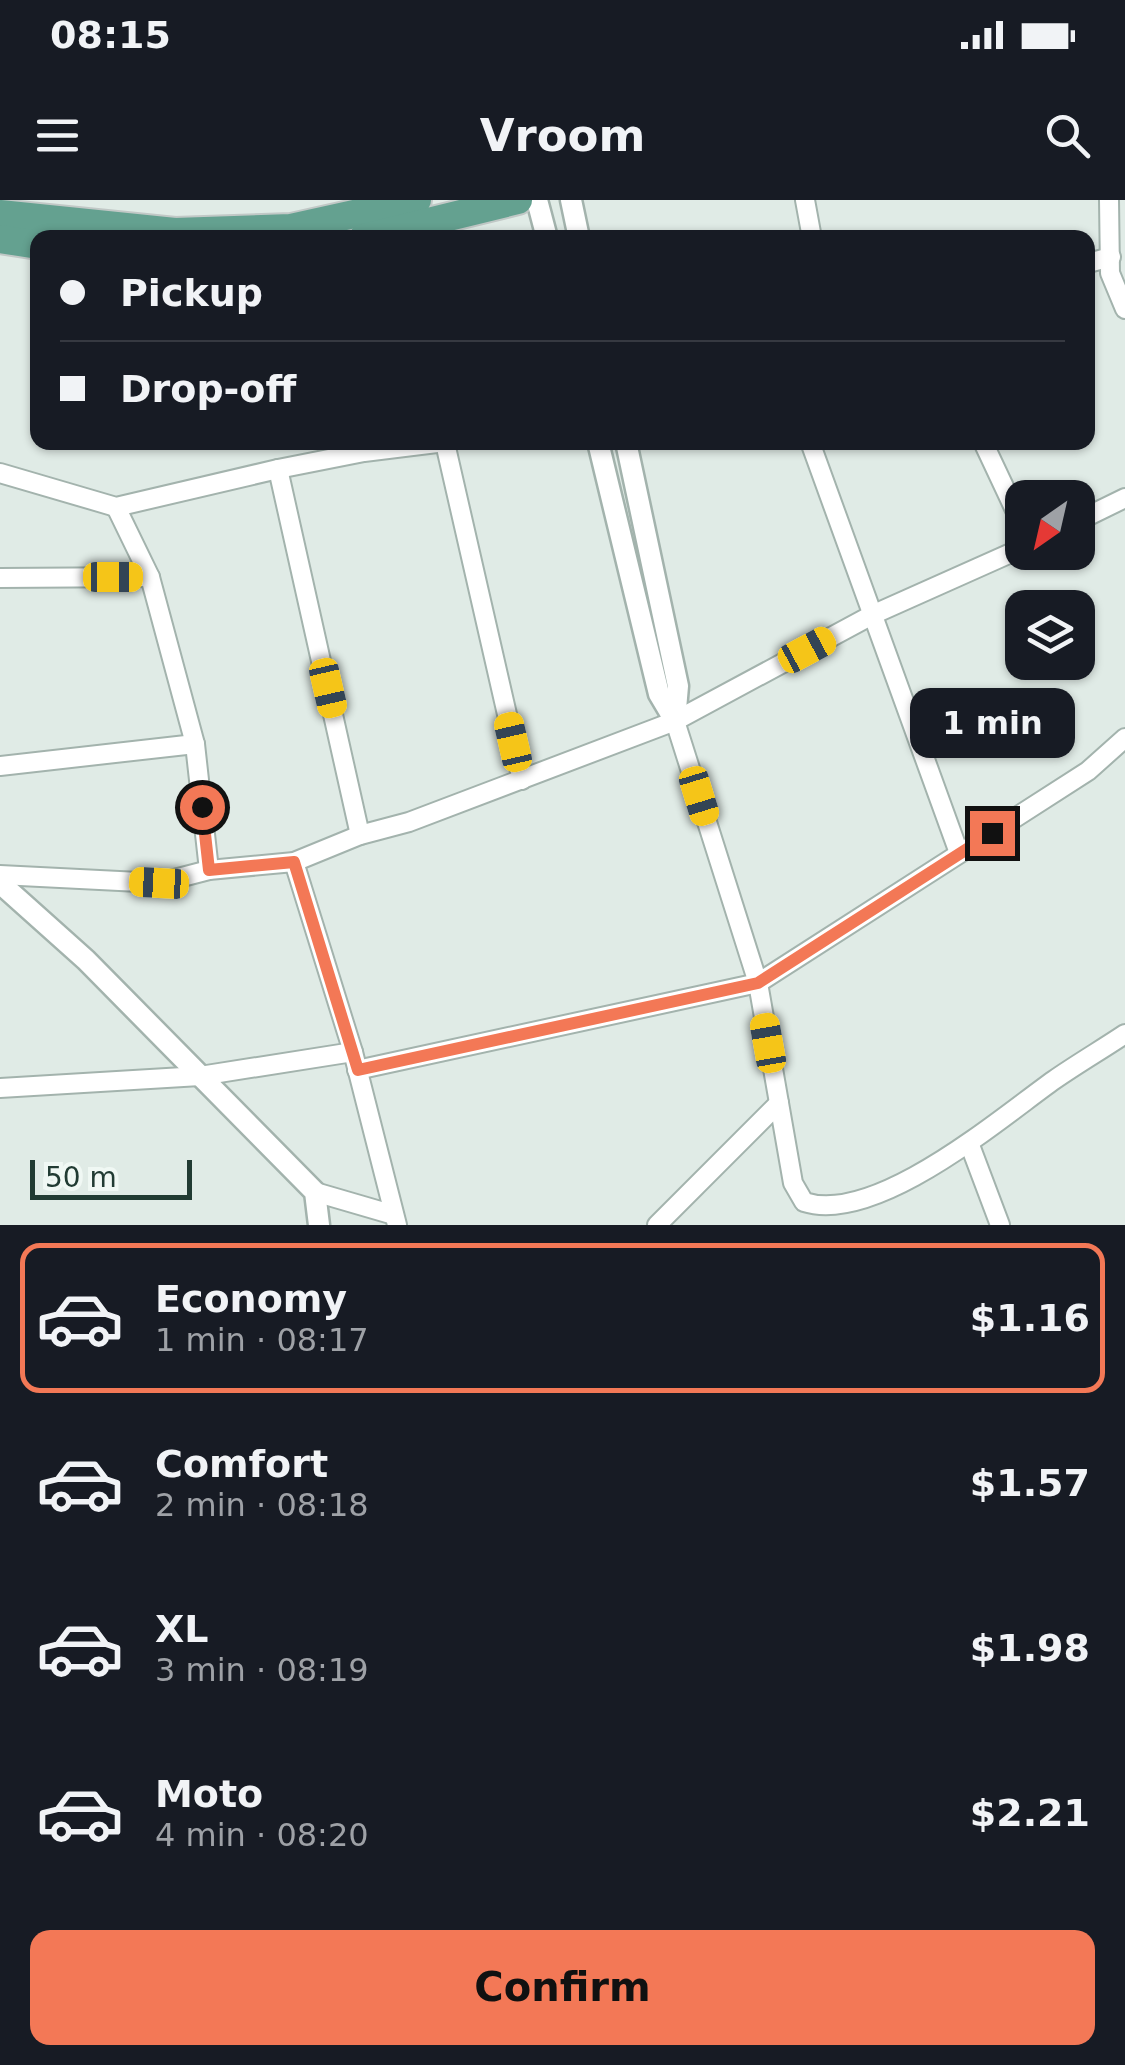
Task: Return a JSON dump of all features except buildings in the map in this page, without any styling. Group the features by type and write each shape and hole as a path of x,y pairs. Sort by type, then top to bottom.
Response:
{"main road":[{"path":"233,230 291,228 373,205 417,200"},
{"path":"396,230 518,200"},
{"path":"0,214 86,212 166,230"},
{"path":"0,239 30,243"}],"street":[{"path":"538,200 545,230"},
{"path":"570,200 577,230"},
{"path":"805,200 811,230"},
{"path":"1108,200 1110,273 1125,308"},
{"path":"1095,261 1111,256"},
{"path":"0,473 116,507 351,450"},
{"path":"447,450 522,780"},
{"path":"600,450 658,694 675,721 758,983 793,1183 804,1202 827,1211 890,1197 971,1148 1053,1081 1125,1034"},
{"path":"628,450 678,686 675,721"},
{"path":"813,450 959,853"},
{"path":"988,450 1005,488"},
{"path":"278,468 360,835"},
{"path":"1095,513 1125,498"},
{"path":"116,507 150,577 195,744 209,870"},
{"path":"0,875 159,883 209,870 294,862 675,721 872,615 1005,556"},
{"path":"0,578 150,577"},
{"path":"0,1088 200,1076 355,1061 758,983 1088,771 1125,738"},
{"path":"0,766 195,744"},
{"path":"294,862 355,1061 396,1220"},
{"path":"0,884 86,960 315,1192 396,1220"},
{"path":"657,1225 779,1103"},
{"path":"971,1148 1000,1225"},
{"path":"315,1192 320,1225"},
{"path":"817,1225 843,1210"}],"route":[{"path":"202,807 209,870 294,862 358,1070 758,983 992,833"}]}
